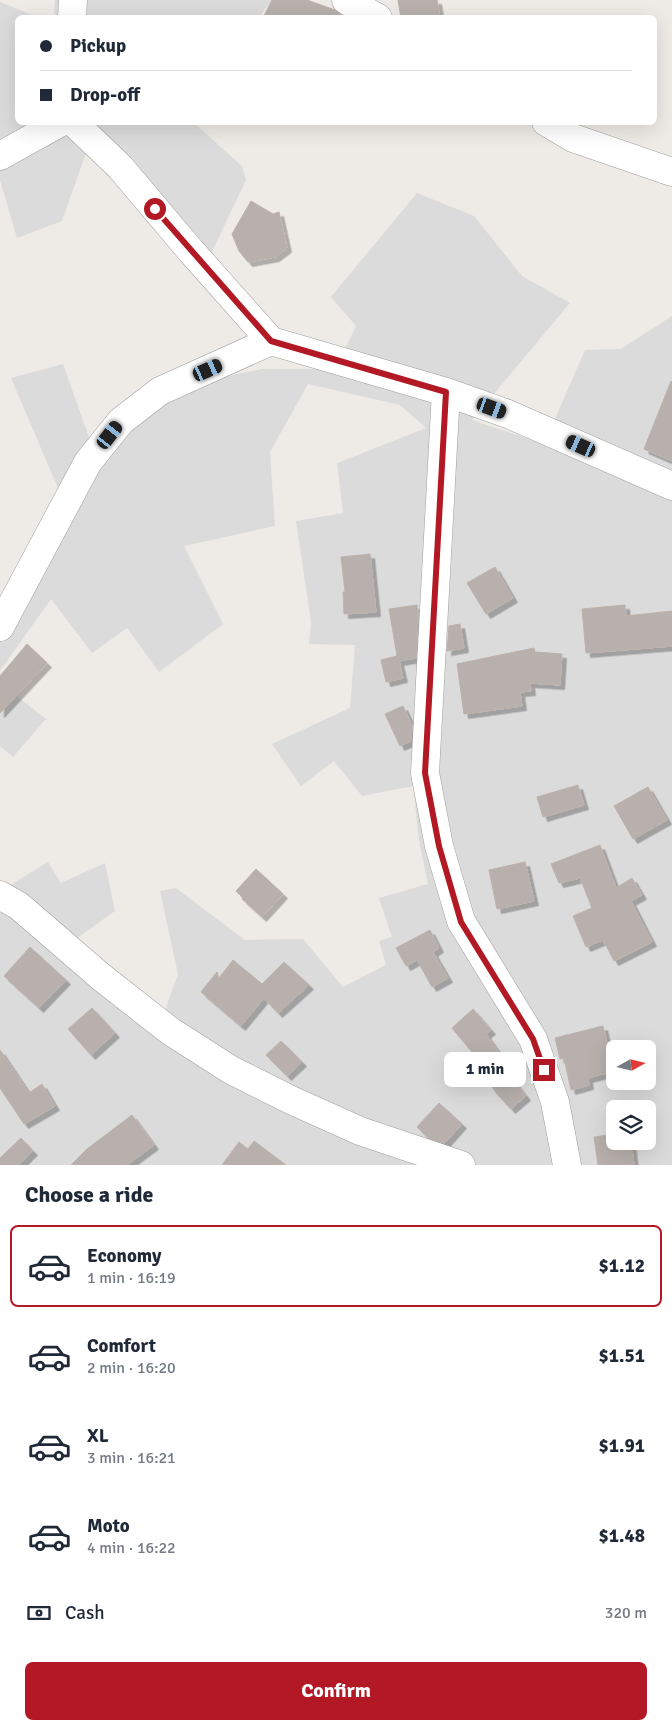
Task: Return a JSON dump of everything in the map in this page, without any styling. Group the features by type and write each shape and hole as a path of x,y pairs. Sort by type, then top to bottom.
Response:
{"street":[{"path":"72,15 73,0"},
{"path":"346,0 373,15"},
{"path":"0,156 56,125"},
{"path":"76,125 120,167 271,341 446,392 508,414 672,486"},
{"path":"551,125 573,138 672,172"},
{"path":"0,628 88,462 121,421 160,391 271,341"},
{"path":"446,392 425,773 439,846 461,922 533,1039 555,1102 567,1165"},
{"path":"0,895 19,906 100,976 170,1032 231,1070 360,1131 461,1165"}],"shaded area":[{"path":"55,0 272,0 261,15 54,15"},
{"path":"0,2 32,15 15,15 15,125 196,125 242,166 246,180 209,258 198,270 86,153 62,221 17,238 0,180"},
{"path":"417,193 474,216 522,276 570,303 472,420 544,444 585,350 621,349 672,316 672,1165 0,1165 0,883 7,887 48,862 61,883 105,863 115,911 77,938 163,1016 178,974 160,891 176,888 245,940 303,939 343,987 386,965 379,941 392,937 379,898 428,884 419,840 413,786 362,796 334,761 301,786 272,744 350,708 355,645 309,644 311,622 296,521 343,513 337,463 426,428 400,405 308,384 270,452 275,526 184,546 223,624 159,672 127,628 92,653 51,599 0,671 0,599 69,514 11,378 63,364 97,460 135,416 182,386 262,369 335,369 356,326 331,297"},
{"path":"0,683 46,719 13,757 0,746"}],"building":[{"path":"272,0 307,0 335,10 341,15 264,15"},
{"path":"398,0 437,0 440,15 400,15"},
{"path":"251,201 273,214 279,212 287,248 275,257 248,262 239,251 232,234"},
{"path":"672,382 672,461 644,449"},
{"path":"370,554 376,612 344,614 343,592 345,592 341,557"},
{"path":"495,567 513,598 486,614 467,583"},
{"path":"417,605 416,658 399,661 403,678 386,682 381,660 397,656 389,609"},
{"path":"625,605 626,616 672,611 672,646 586,653 582,609"},
{"path":"460,624 464,648 447,651 449,626"},
{"path":"27,644 47,663 0,713 0,676"},
{"path":"534,648 535,652 562,654 560,685 530,683 531,691 520,692 522,706 464,714 457,664"},
{"path":"403,706 412,725 411,741 400,746 385,714"},
{"path":"578,785 584,805 543,817 537,797"},
{"path":"648,787 667,820 633,839 614,806"},
{"path":"600,845 616,888 632,878 642,895 631,901 652,942 614,961 603,940 586,947 573,916 592,908 580,878 559,883 551,864"},
{"path":"525,862 534,901 497,909 489,870"},
{"path":"256,869 283,894 262,917 236,891"},
{"path":"430,930 439,948 433,952 448,978 432,987 417,960 406,966 396,948"},
{"path":"30,947 66,980 39,1008 4,976"},
{"path":"233,960 262,984 284,962 309,985 278,1013 264,998 241,1026 201,992 217,972 219,978"},
{"path":"92,1008 115,1033 91,1055 68,1029"},
{"path":"473,1009 491,1030 486,1034 518,1079 514,1081 526,1096 511,1109 497,1094 483,1074 487,1070 452,1028"},
{"path":"603,1026 606,1040 606,1073 588,1078 589,1085 571,1090 564,1058 560,1059 555,1038"},
{"path":"281,1041 302,1062 287,1076 266,1055"},
{"path":"0,1050 29,1093 42,1084 55,1106 24,1124 0,1088"},
{"path":"439,1103 462,1124 445,1143 428,1138 417,1127"},
{"path":"132,1115 154,1145 127,1165 71,1165 87,1149"},
{"path":"606,1135 606,1150 632,1150 634,1165 598,1165 594,1137"},
{"path":"21,1138 33,1151 19,1165 0,1165 0,1158"},
{"path":"254,1141 286,1165 222,1165 239,1142 248,1149"}],"route":[{"path":"155,209 271,341 446,392 430,655 425,773 439,846 461,922 533,1039 544,1070"}]}
